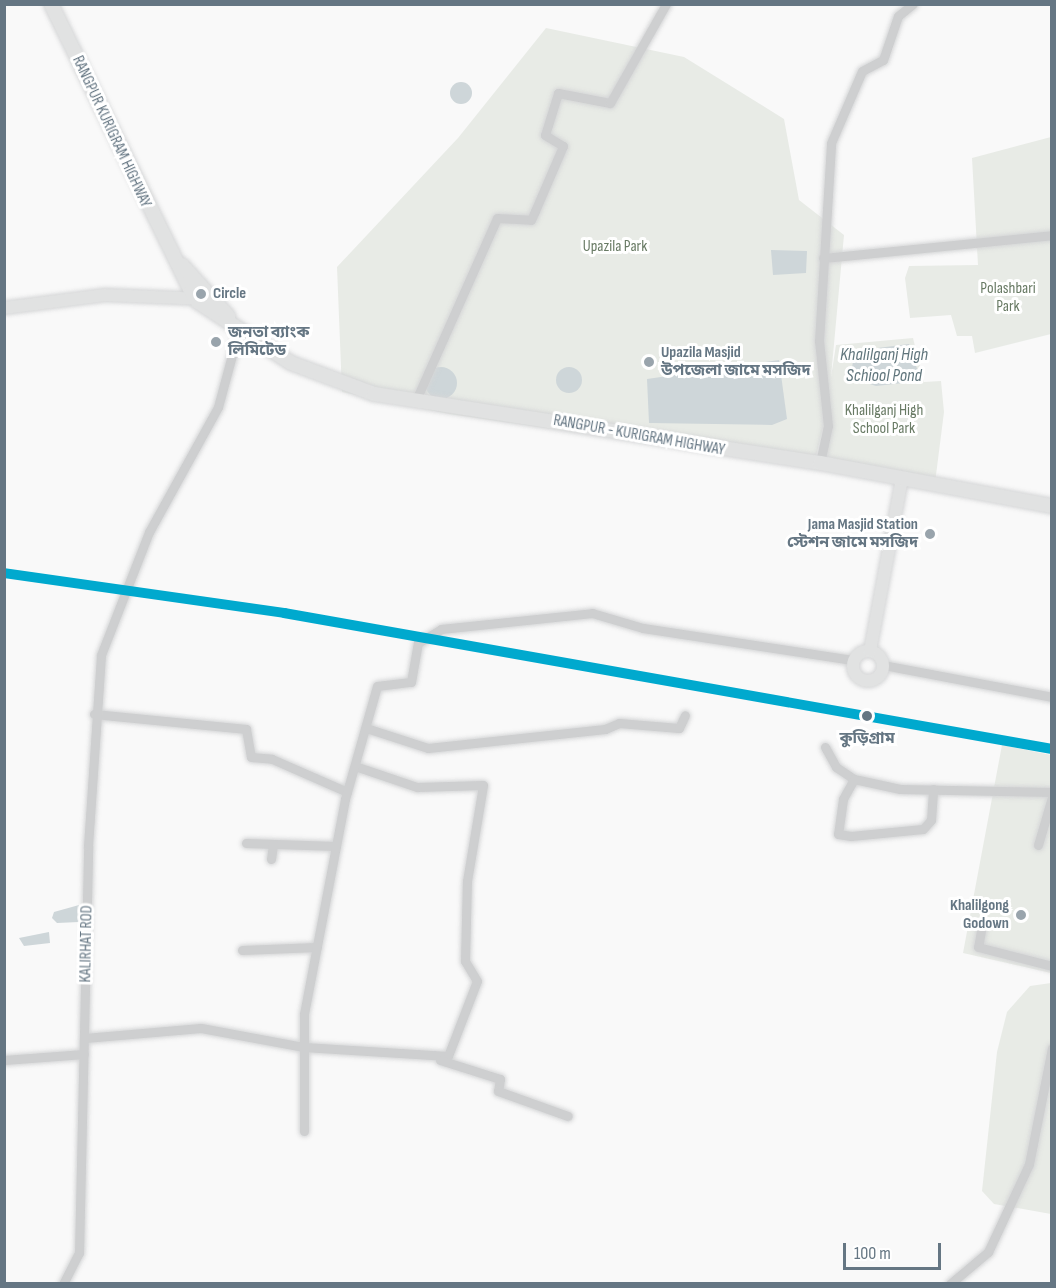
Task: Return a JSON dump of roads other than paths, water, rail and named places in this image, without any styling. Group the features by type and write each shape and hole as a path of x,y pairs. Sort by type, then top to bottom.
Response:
{"highway":[{"name":"RANGPUR KURIGRAM HIGHWAY","path":"51,4 175,258 201,294"},
{"name":"RANGPUR - KURIGRAM HIGHWAY","path":"201,294 239,329 317,375 416,400 820,463 1052,506"}],"main road":[{"path":"4,308 105,295 174,300 201,294"},
{"path":"870,651 902,478"},
{"path":"870,651 883,664 877,678 863,681 855,675 854,660 870,651"}],"street":[{"path":"416,400 497,218 532,217 563,146 545,135 558,93 610,103 666,4"},
{"path":"820,463 828,426 819,341 823,258 835,128 862,71 883,60 898,16 913,4"},
{"path":"823,258 959,249 1052,235"},
{"name":"KALIRHAT ROD","path":"63,1284 79,1253 94,714 101,655 117,603 184,462 218,407 239,329"},
{"path":"304,1131 304,1014 347,792 377,686 411,682 418,643 441,629 479,623 592,613 643,628 854,660"},
{"path":"883,664 1052,697"},
{"path":"94,714 246,729 251,757 272,759 347,792"},
{"path":"366,728 428,748 606,729 619,723 679,728 685,715"},
{"path":"825,747 836,767 854,779 933,789 1052,792"},
{"path":"355,766 417,787 483,784 467,882 465,961 477,981 448,1056 440,1060"},
{"path":"854,779 843,799 838,834 851,836 923,829 931,820 933,789"},
{"path":"1038,845 1052,797"},
{"path":"246,843 336,846"},
{"path":"271,858 273,844"},
{"path":"982,925 978,947 1052,966"},
{"path":"242,950 317,947"},
{"path":"85,1038 201,1028 304,1047 440,1060 500,1079 498,1091 568,1116"},
{"path":"950,1284 988,1252 1029,1164 1052,1048"},
{"path":"4,1060 84,1054"}],"water":[{"path":"461,82 469,85 472,93 469,101 461,104 453,101 450,93 453,85"},
{"path":"771,250 807,251 806,273 773,275"},
{"name":"Khalilganj High Schiool Pond","path":"909,344 921,381 876,386 851,378 854,351"},
{"path":"779,360 787,419 772,425 649,423 647,379"},
{"path":"441,367 452,372 457,383 452,394 441,399 430,394 425,383 430,372"},
{"path":"569,367 578,371 582,380 578,389 569,393 560,389 556,380 560,371"},
{"path":"79,905 79,922 57,923 52,918 54,912"},
{"path":"49,932 50,943 24,946 19,938"}],"place":[{"name":"Circle","path":"201,294"},
{"name":"জনতা ব্যাংক লিমিটেড","path":"216,342"},
{"name":"Upazila Masjid উপজেলা জামে মসজিদ","path":"649,362"},
{"name":"Jama Masjid Station স্টেশন জামে মসজিদ","path":"930,534"},
{"name":"কুড়িগ্রাম","path":"867,716"},
{"name":"Khalilgong Godown","path":"1021,915"}],"park label":[{"name":"Upazila Park","path":"615,247"},
{"name":"Polashbari Park","path":"1008,298"},
{"name":"Khalilganj High School Park","path":"884,420"}]}
